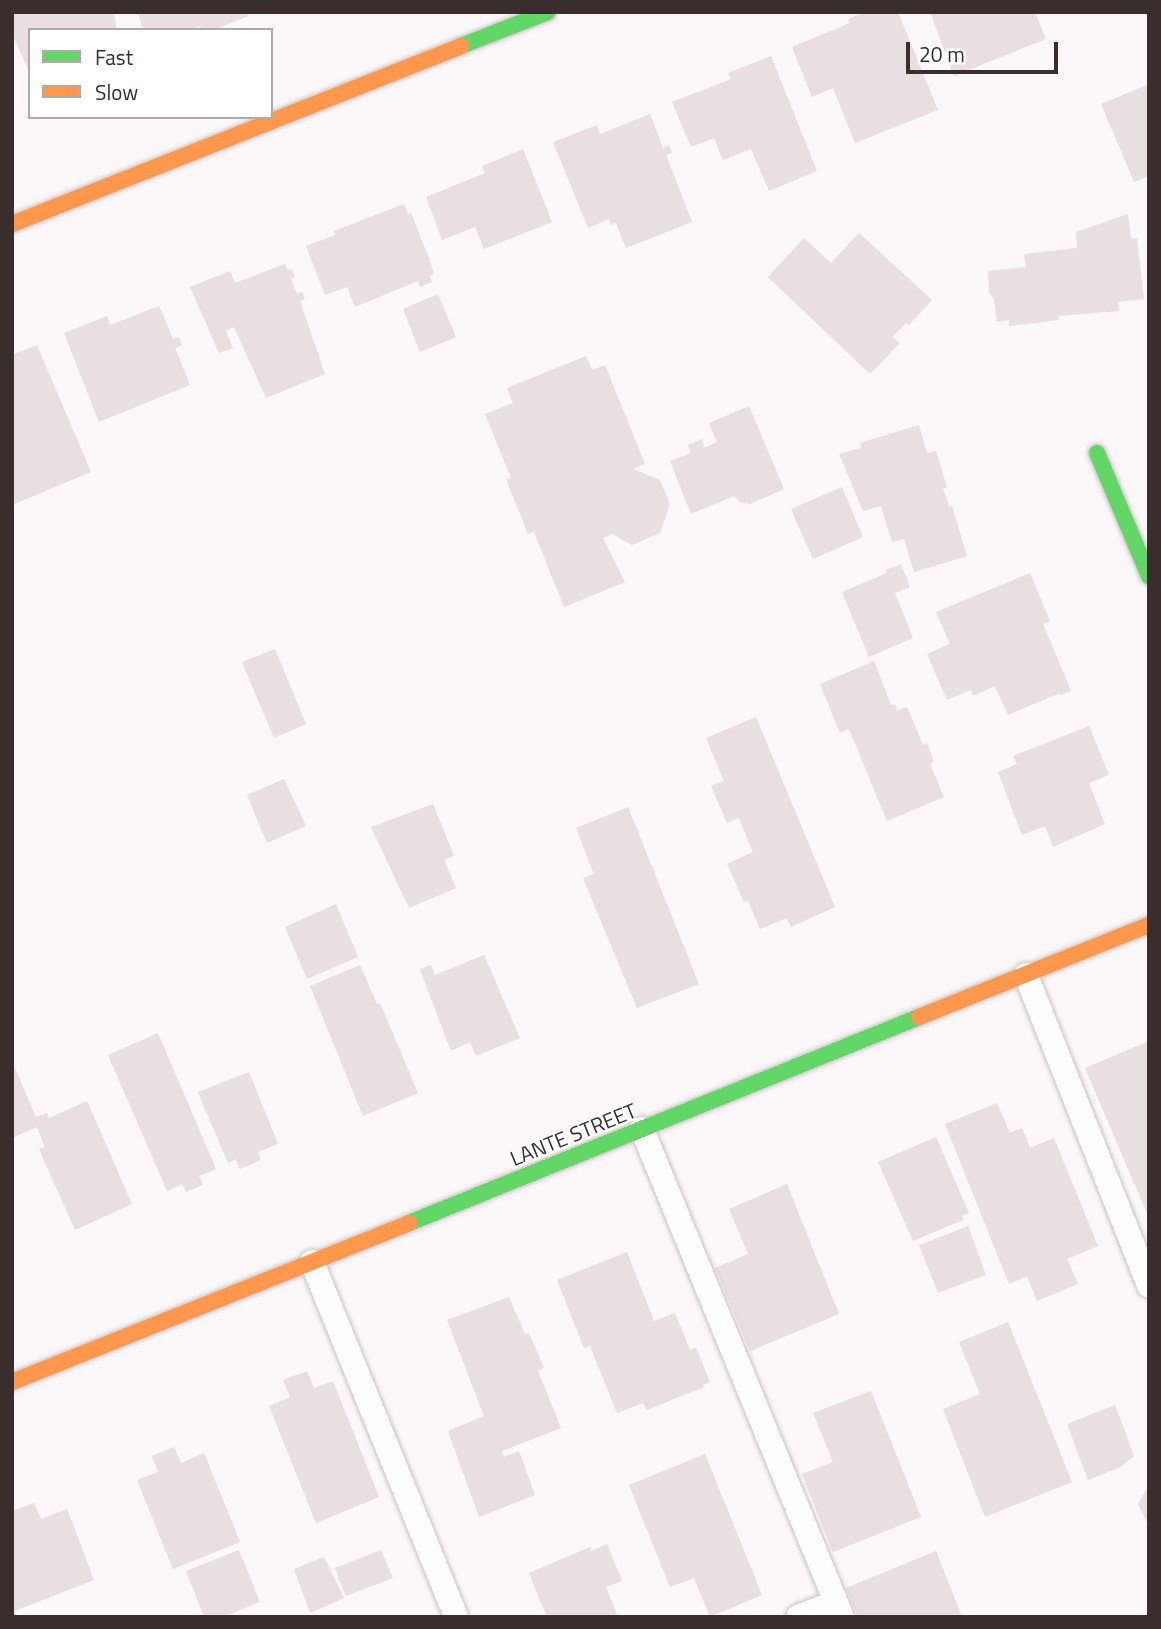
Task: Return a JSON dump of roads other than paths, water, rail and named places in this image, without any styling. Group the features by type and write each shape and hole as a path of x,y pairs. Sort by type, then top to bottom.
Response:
{"street":[{"path":"12,224 548,12"},
{"path":"1097,453 1149,576"},
{"name":"LANTE STREET","path":"12,1382 1149,925"}],"lane":[{"path":"1026,975 1149,1286"},
{"path":"642,1129 839,1609 798,1617"},
{"path":"312,1262 456,1617"}]}
